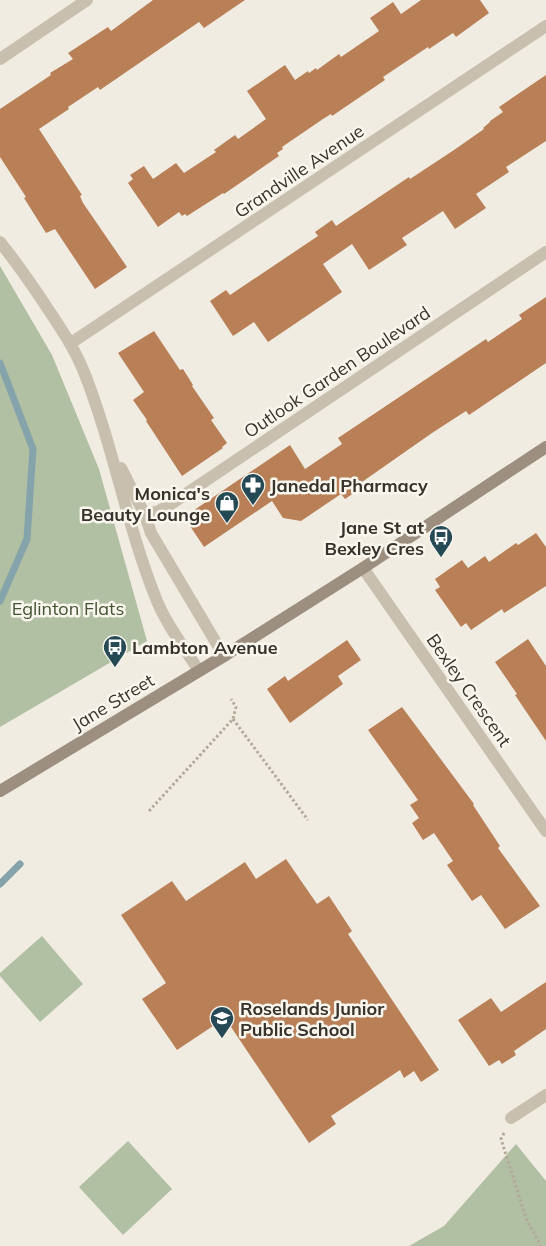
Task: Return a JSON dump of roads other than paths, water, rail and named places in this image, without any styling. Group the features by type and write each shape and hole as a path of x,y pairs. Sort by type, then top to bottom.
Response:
{"main road":[{"name":"Jane Street","path":"0,791 224,656 363,568 546,447"}],"street":[{"path":"0,59 87,0"},
{"name":"Grandville Avenue","path":"71,343 546,26"},
{"path":"0,242 16,261 71,343 84,372 110,447 129,519 155,598 174,633 199,671"},
{"name":"Outlook Garden Boulevard","path":"145,515 159,511 171,504 546,252"},
{"path":"110,447 145,515 152,533 224,656"},
{"name":"Bexley Crescent","path":"363,568 546,831"},
{"path":"511,1118 546,1095"}],"waterway":[{"path":"0,363 33,449 27,539 0,601"},
{"path":"0,884 20,864"}],"place":[{"name":"Janedal Pharmacy","path":"253,506"},
{"name":"Monica's Beauty Lounge","path":"227,524"},
{"name":"Jane St at Bexley Cres","path":"441,558"},
{"name":"Lambton Avenue","path":"115,668"},
{"name":"Roselands Junior Public School","path":"222,1039"}],"park label":[{"name":"Eglinton Flats","path":"68,608"}]}
